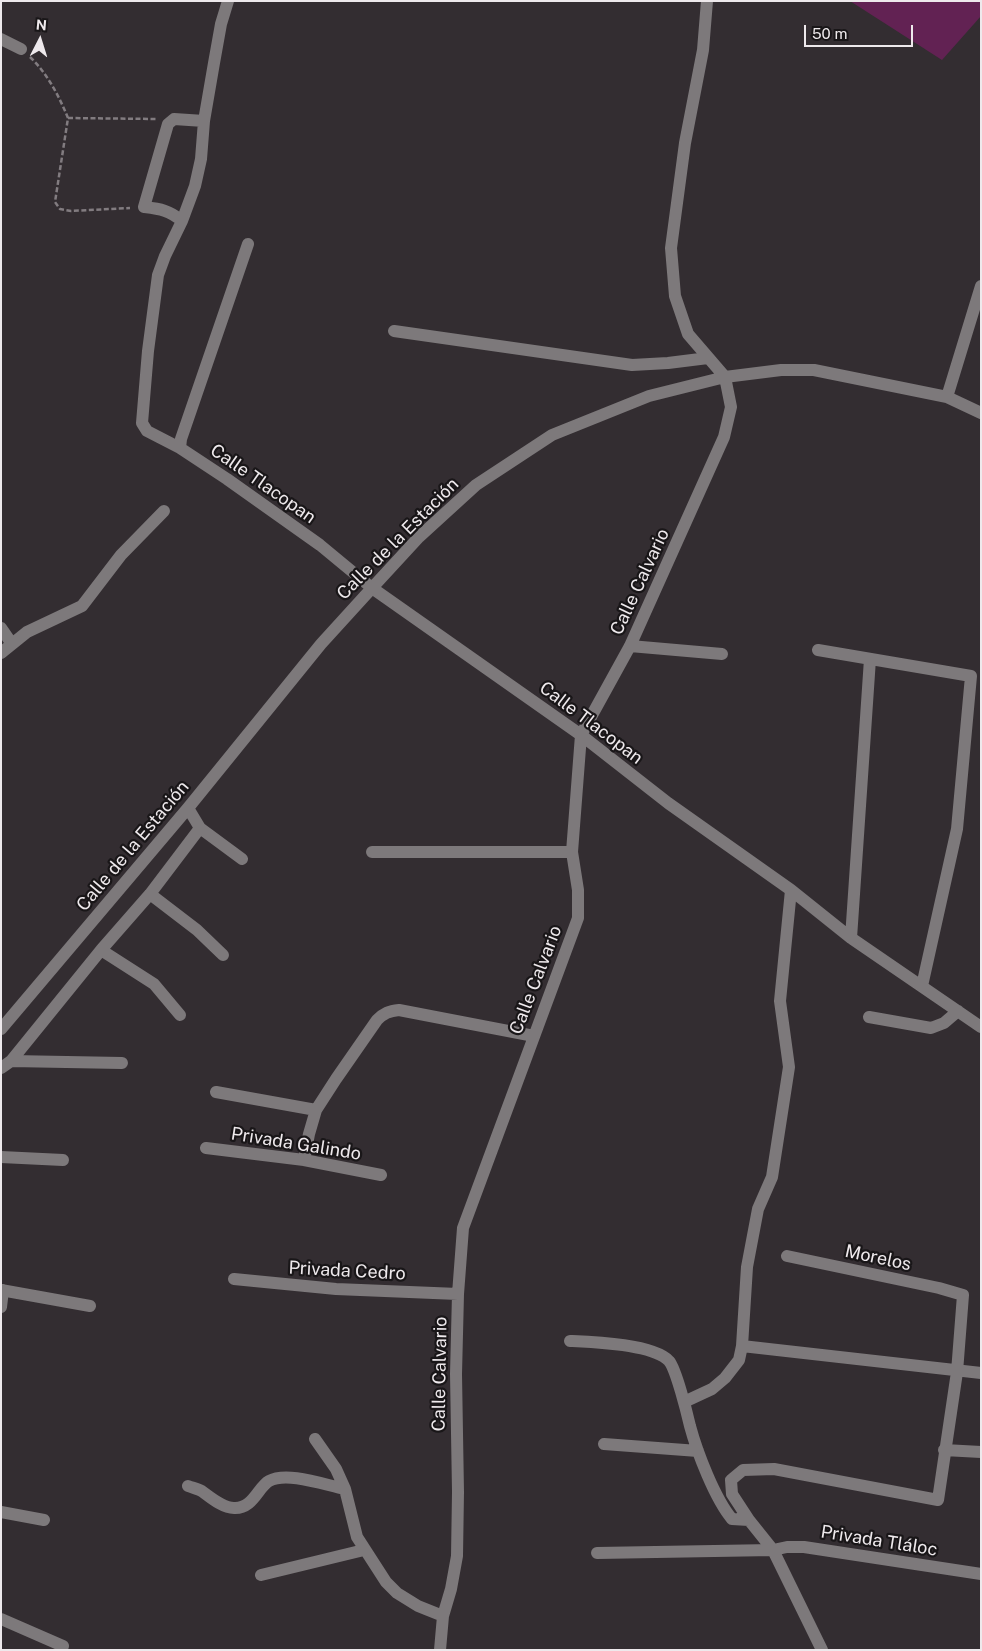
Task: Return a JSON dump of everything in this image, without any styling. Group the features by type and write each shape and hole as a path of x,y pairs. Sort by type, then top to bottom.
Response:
{"street":[{"path":"204,121 174,119 168,124 144,207 173,213 182,221 195,186 201,159 204,121 221,24 228,1"},
{"path":"707,1 703,50 685,143 671,248 674,296 688,334 725,377"},
{"path":"1,40 21,49"},
{"name":"Calle Tlacopan","path":"182,221 158,275 148,351 142,423 147,431 180,448 228,479 320,546 372,588 582,735 668,803 792,890 851,938 981,1027"},
{"path":"180,448 248,244"},
{"path":"947,397 981,286"},
{"path":"394,331 632,365 708,358"},
{"name":"Calle de la Estación","path":"1,1029 188,808 321,644 419,537 476,485 552,435 649,396 725,377 781,370 814,370 947,397 981,413"},
{"name":"Calle Calvario","path":"440,1650 443,1616 451,1589 457,1556 456,1374 458,1294 463,1228 578,918 578,890 572,852 582,735 630,646 724,437 731,407 725,377"},
{"path":"1,654 27,632 82,606 120,555 164,511"},
{"path":"1,628 12,644"},
{"path":"630,646 722,654"},
{"path":"818,650 971,676 957,829 922,986"},
{"path":"851,938 870,659"},
{"path":"188,808 200,828 242,859"},
{"path":"6,1064 150,894 200,828"},
{"path":"372,852 520,850 572,852"},
{"path":"684,1402 712,1389 725,1378 739,1360 742,1346 747,1266 758,1209 772,1177 789,1067 780,1001 792,890"},
{"path":"150,894 197,930 223,955"},
{"path":"101,950 154,984 180,1014"},
{"path":"304,1160 316,1110 377,1020 384,1013 390,1010 399,1010 534,1036"},
{"path":"869,1017 931,1028 944,1023 958,1011"},
{"path":"6,1064 122,1063"},
{"path":"216,1092 316,1110"},
{"name":"Privada Galindo","path":"206,1148 304,1160 381,1175"},
{"path":"1,1157 64,1160"},
{"name":"Morelos","path":"787,1256 939,1288 963,1295 957,1372"},
{"name":"Privada Cedro","path":"234,1279 336,1289 458,1294"},
{"path":"1,1307 2,1290 90,1306"},
{"path":"570,1341 618,1344 658,1354 670,1362 698,1451 724,1509 732,1519 749,1520"},
{"path":"742,1346 957,1372 981,1373"},
{"path":"822,1650 772,1550 732,1494 731,1480 743,1470 774,1469 938,1500 957,1372"},
{"path":"315,1439 336,1470 345,1489 357,1537 386,1582 397,1593 418,1606 443,1616"},
{"path":"604,1444 698,1451"},
{"path":"944,1450 981,1452"},
{"path":"188,1486 201,1491 211,1499 233,1508 245,1506 258,1494 267,1481 282,1476 345,1489"},
{"path":"1,1512 44,1520"},
{"name":"Privada Tláloc","path":"597,1553 772,1550 787,1547 804,1547 981,1574"},
{"path":"262,1575 364,1550"},
{"path":"1,1619 63,1646"}],"path":[{"path":"21,49 40,66 68,118 55,202 60,209 71,211 144,207"},
{"path":"68,118 174,119"}],"shaded area":[{"path":"850,1 981,1 981,16 942,60"}]}
